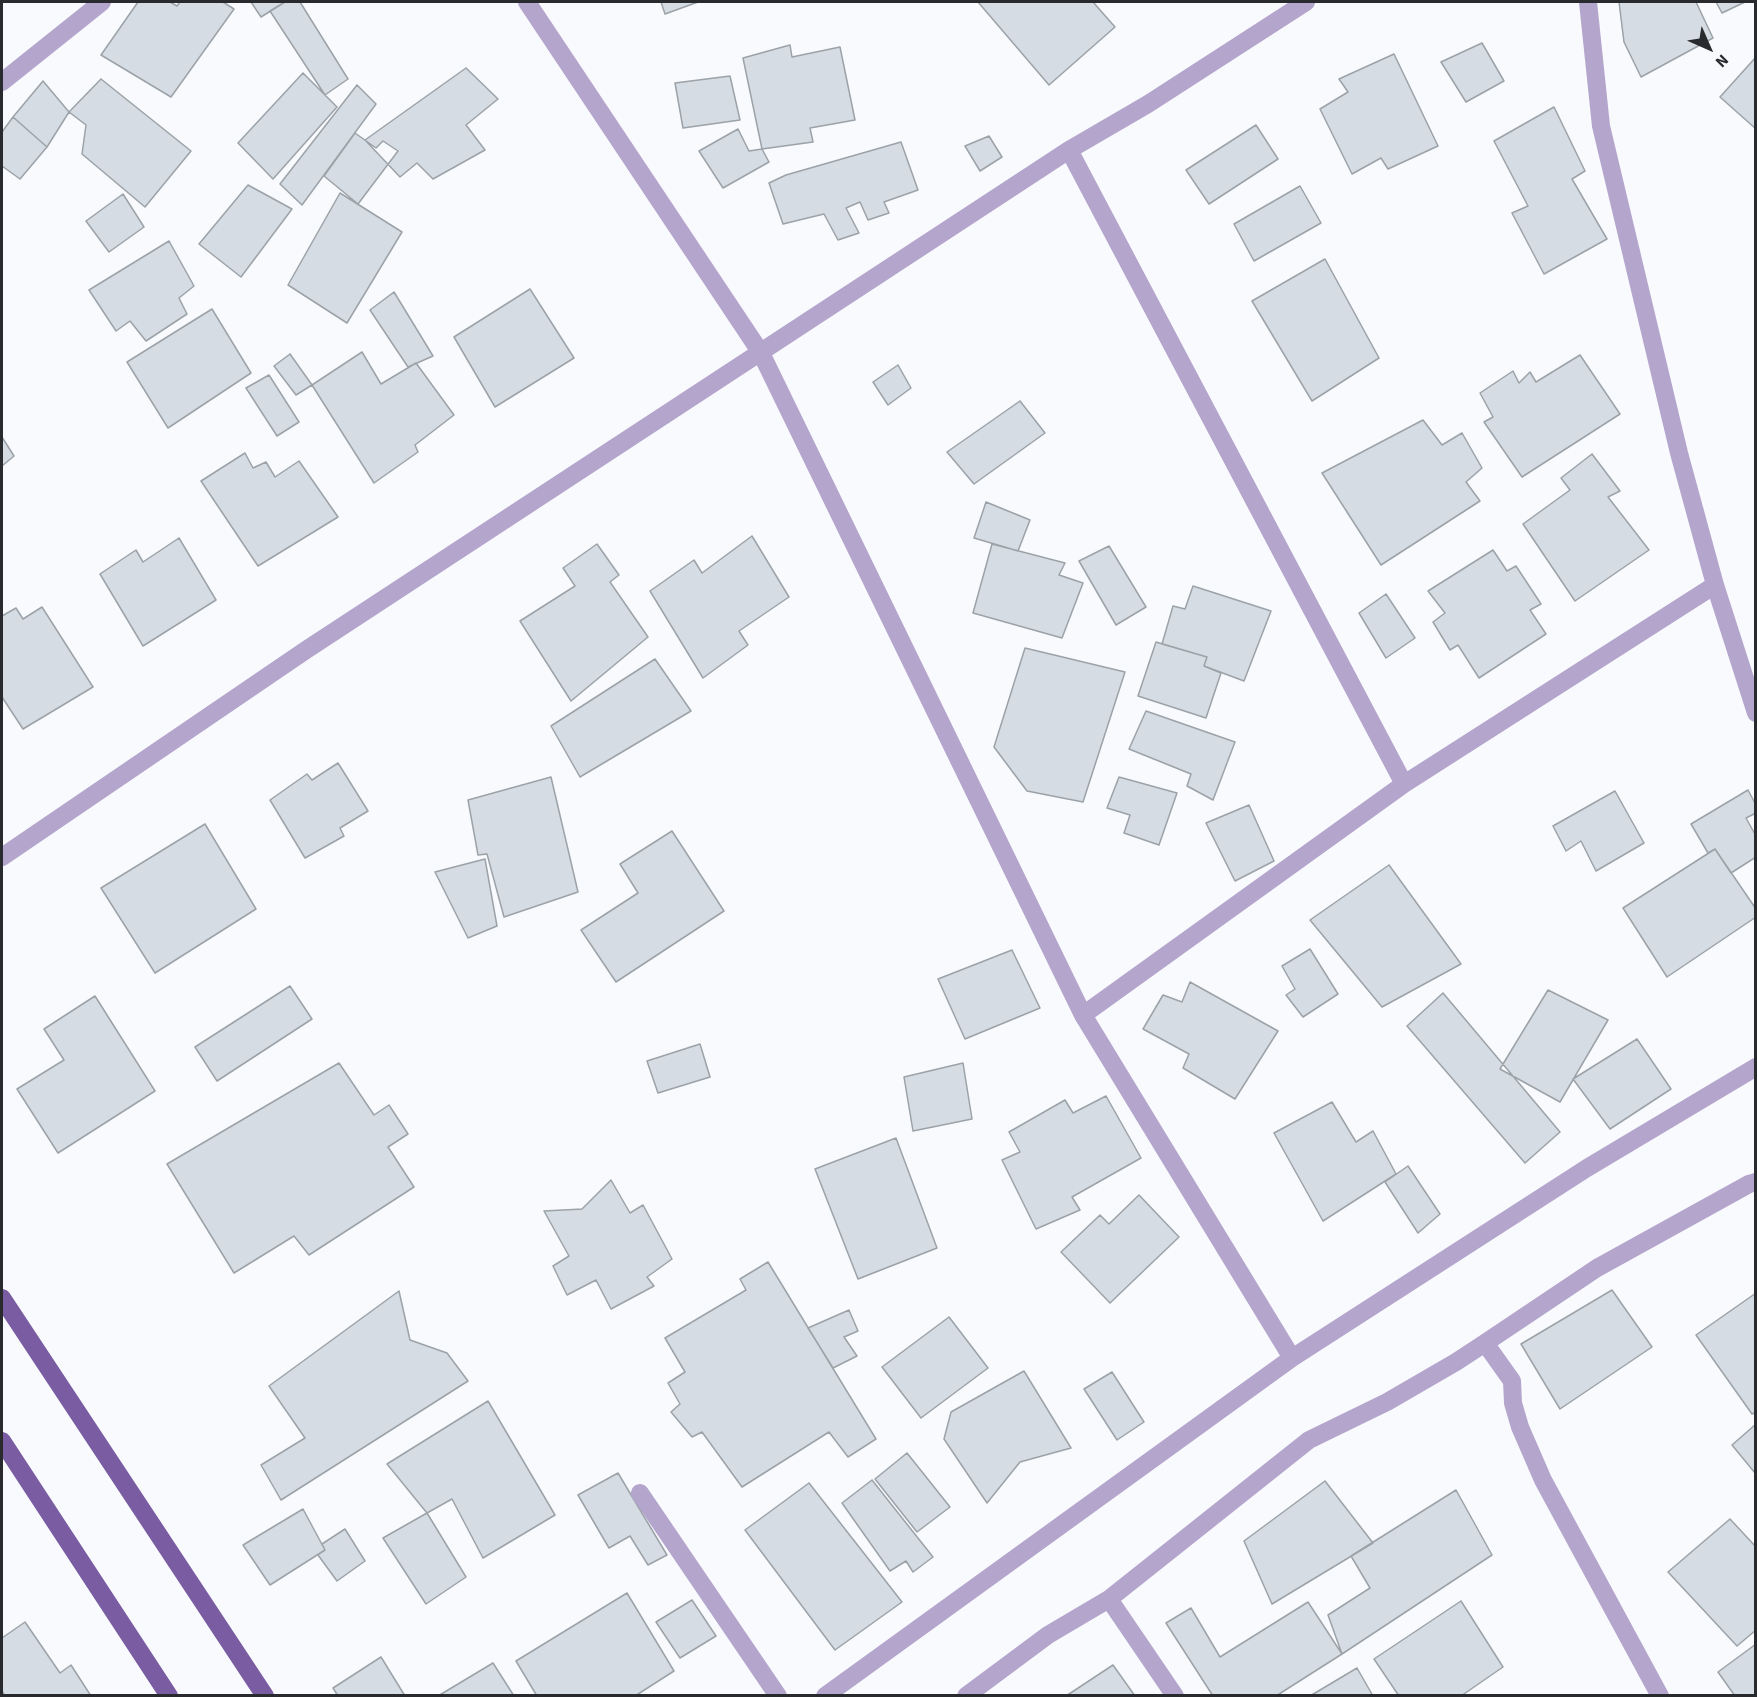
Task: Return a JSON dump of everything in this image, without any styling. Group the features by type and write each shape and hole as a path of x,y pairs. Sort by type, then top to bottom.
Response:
{"main road":[{"path":"2,1298 265,1695"},
{"path":"2,1441 169,1695"}],"street":[{"path":"2,82 102,2"},
{"path":"526,2 761,353 1083,1015 1293,1358"},
{"path":"2,857 306,650 1070,150 1148,104 1306,2"},
{"path":"1588,2 1601,126 1679,453 1715,585 1755,713"},
{"path":"1070,150 1404,784"},
{"path":"1083,1015 1404,784 1715,585"},
{"path":"825,1695 1293,1358 1587,1168 1755,1067"},
{"path":"966,1695 1048,1635 1109,1599 1310,1440 1387,1402 1456,1362 1597,1268 1755,1182"},
{"path":"1485,1342 1512,1381 1520,1427 1543,1480 1660,1695"},
{"path":"640,1493 778,1695"},
{"path":"1109,1599 1175,1695"}],"building":[{"path":"138,2 170,2 177,6 180,2 223,2 234,9 171,97 101,55"},
{"path":"251,2 285,2 261,17"},
{"path":"285,2 300,2 348,79 325,95 270,11"},
{"path":"661,2 698,2 665,14"},
{"path":"978,2 1093,2 1115,27 1049,85"},
{"path":"1619,2 1696,2 1713,38 1641,77 1624,42"},
{"path":"1716,2 1745,2 1722,13"},
{"path":"1482,43 1504,81 1466,102 1441,62"},
{"path":"790,45 792,57 840,47 855,120 810,128 813,142 762,149 743,58"},
{"path":"1394,54 1438,146 1388,169 1381,158 1352,174 1320,109 1348,92 1339,79"},
{"path":"1756,57 1756,129 1720,97"},
{"path":"466,68 498,99 466,125 485,150 433,179 417,163 400,177 365,140"},
{"path":"303,73 337,107 273,179 238,143"},
{"path":"730,76 740,120 683,128 675,83"},
{"path":"101,79 191,151 145,207 82,154 86,125 69,112"},
{"path":"43,81 69,112 47,147 13,117"},
{"path":"357,85 376,104 302,205 280,184"},
{"path":"1554,107 1585,171 1572,179 1607,239 1544,274 1512,213 1528,206 1494,141"},
{"path":"13,117 47,147 20,179 2,166 2,132"},
{"path":"1256,125 1278,159 1209,204 1186,170"},
{"path":"738,129 749,151 762,149 769,162 723,188 699,151"},
{"path":"355,133 376,148 383,141 398,151 358,204 324,176"},
{"path":"989,136 1002,157 980,171 965,146"},
{"path":"901,142 918,190 884,202 889,213 868,220 860,202 846,208 859,233 838,240 824,214 783,224 769,183 786,175"},
{"path":"248,185 292,209 241,277 199,244"},
{"path":"1300,186 1321,223 1254,261 1234,224"},
{"path":"340,193 402,232 347,323 288,285"},
{"path":"123,194 144,227 109,252 86,221"},
{"path":"169,241 194,286 179,298 187,314 146,341 130,321 116,331 89,290"},
{"path":"1325,259 1379,358 1312,401 1252,301"},
{"path":"530,289 574,358 495,407 454,337"},
{"path":"394,292 433,356 408,367 370,310"},
{"path":"212,309 251,373 168,428 127,362"},
{"path":"362,352 381,384 416,363 454,415 415,445 418,452 374,483 312,385"},
{"path":"290,354 312,385 296,395 274,366"},
{"path":"1580,355 1620,414 1522,477 1484,422 1493,417 1480,393 1513,371 1519,383 1530,372 1536,382"},
{"path":"898,365 911,388 888,405 873,382"},
{"path":"269,375 299,422 277,436 246,388"},
{"path":"1020,401 1045,433 974,484 947,452"},
{"path":"1423,420 1442,445 1462,433 1482,468 1466,482 1480,501 1381,565 1322,473"},
{"path":"2,437 14,456 2,466"},
{"path":"245,453 253,468 266,462 275,477 299,461 338,517 258,566 201,481"},
{"path":"1592,454 1620,491 1608,497 1649,550 1575,601 1523,524 1570,490 1561,478"},
{"path":"986,502 1030,520 1018,551 974,538"},
{"path":"752,536 789,597 739,631 748,645 703,678 650,591 694,560 702,573"},
{"path":"179,538 216,600 143,646 100,574 136,550 143,562"},
{"path":"597,544 619,575 610,582 648,637 571,701 520,621 575,586 563,568"},
{"path":"992,544 1065,563 1059,575 1083,583 1062,638 973,613"},
{"path":"1109,546 1146,607 1116,625 1079,561"},
{"path":"1493,550 1507,571 1516,566 1541,604 1530,610 1546,634 1479,678 1458,645 1450,650 1433,622 1445,613 1428,591"},
{"path":"1193,586 1271,611 1244,681 1204,666 1207,657 1162,644 1173,606 1185,609"},
{"path":"1386,594 1415,638 1386,658 1359,613"},
{"path":"42,607 93,687 23,729 2,697 2,616 16,608 23,619"},
{"path":"1156,642 1207,657 1204,666 1221,673 1206,718 1138,696"},
{"path":"1025,648 1125,672 1083,802 1027,791 994,747"},
{"path":"655,659 691,711 580,777 551,726"},
{"path":"1146,711 1235,742 1213,800 1187,786 1191,774 1129,749"},
{"path":"338,763 368,811 340,828 344,836 305,858 270,800 307,774 312,780"},
{"path":"551,777 578,892 504,917 487,854 478,855 468,800"},
{"path":"1119,777 1177,793 1159,845 1124,833 1130,815 1107,808"},
{"path":"1748,790 1756,805 1756,813 1746,818 1756,836 1756,857 1731,873 1715,849 1708,853 1691,824"},
{"path":"1615,791 1644,843 1596,871 1581,841 1566,851 1553,826"},
{"path":"1249,805 1274,861 1235,881 1206,823"},
{"path":"205,824 256,909 155,973 101,888"},
{"path":"672,831 724,911 616,982 581,930 638,893 620,864"},
{"path":"1715,849 1756,909 1756,917 1667,977 1623,908"},
{"path":"485,859 497,926 468,938 435,872"},
{"path":"1389,865 1461,964 1382,1007 1310,920"},
{"path":"1310,949 1338,994 1303,1017 1286,995 1295,989 1282,966"},
{"path":"1012,950 1040,1008 965,1039 938,979"},
{"path":"1190,982 1278,1031 1235,1099 1183,1068 1189,1054 1143,1029 1163,995 1182,1002"},
{"path":"290,986 312,1019 217,1081 195,1047"},
{"path":"1548,990 1608,1020 1560,1102 1500,1069"},
{"path":"1443,993 1560,1132 1525,1163 1407,1026"},
{"path":"95,996 155,1091 58,1153 17,1089 64,1060 44,1029"},
{"path":"1637,1039 1671,1089 1610,1129 1573,1079"},
{"path":"700,1044 710,1077 658,1093 647,1061"},
{"path":"339,1063 374,1115 389,1105 408,1134 388,1147 414,1187 309,1255 294,1236 234,1273 167,1164"},
{"path":"963,1063 972,1119 913,1131 904,1077"},
{"path":"1106,1096 1141,1158 1072,1197 1080,1210 1036,1229 1002,1160 1020,1152 1009,1132 1065,1100 1073,1113"},
{"path":"1332,1102 1356,1142 1373,1131 1396,1174 1323,1221 1274,1133"},
{"path":"896,1138 937,1248 858,1279 815,1169"},
{"path":"1408,1166 1440,1214 1418,1233 1385,1182"},
{"path":"611,1180 630,1213 643,1205 672,1259 647,1277 654,1286 611,1309 596,1280 567,1295 553,1266 569,1256 544,1211 582,1209"},
{"path":"1139,1195 1179,1237 1110,1303 1061,1252 1100,1215 1109,1224"},
{"path":"768,1262 876,1439 848,1457 829,1432 742,1487 702,1432 692,1437 671,1412 680,1404 668,1383 685,1372 665,1338 746,1290 740,1279"},
{"path":"1612,1290 1652,1347 1560,1409 1521,1344"},
{"path":"399,1291 410,1340 447,1353 468,1381 281,1500 261,1465 305,1438 269,1386"},
{"path":"1756,1293 1756,1412 1752,1414 1696,1335"},
{"path":"849,1310 858,1331 844,1337 857,1356 833,1368 808,1328"},
{"path":"949,1317 988,1368 921,1418 882,1367"},
{"path":"1024,1371 1071,1448 1020,1462 987,1503 944,1439 951,1412"},
{"path":"1112,1372 1144,1422 1117,1440 1084,1389"},
{"path":"488,1401 555,1515 483,1558 452,1499 427,1513 387,1464"},
{"path":"1756,1424 1756,1473 1755,1473 1732,1445"},
{"path":"907,1453 950,1507 917,1532 875,1479"},
{"path":"618,1473 667,1555 648,1565 630,1536 609,1548 578,1495"},
{"path":"872,1480 933,1557 913,1572 906,1561 890,1571 842,1503"},
{"path":"1325,1481 1373,1543 1272,1604 1244,1541"},
{"path":"809,1483 902,1602 835,1650 745,1530"},
{"path":"1456,1490 1492,1555 1342,1654 1328,1615 1370,1588 1351,1556"},
{"path":"303,1509 325,1550 270,1585 243,1545"},
{"path":"427,1513 466,1577 426,1604 383,1538"},
{"path":"1730,1519 1756,1547 1756,1630 1737,1646 1668,1572"},
{"path":"345,1529 365,1561 337,1581 318,1555 325,1550 322,1544"},
{"path":"627,1593 674,1671 635,1696 537,1696 516,1661"},
{"path":"692,1600 716,1636 680,1658 656,1622"},
{"path":"1461,1601 1503,1667 1461,1696 1399,1696 1374,1659"},
{"path":"1308,1602 1342,1654 1276,1696 1213,1696 1166,1623 1191,1608 1220,1657"},
{"path":"25,1622 60,1673 71,1665 91,1696 5,1696 2,1691 2,1638"},
{"path":"1756,1644 1756,1696 1735,1696 1718,1672"},
{"path":"381,1657 405,1696 338,1696 333,1688"},
{"path":"493,1663 514,1696 438,1696"},
{"path":"1113,1665 1135,1696 1066,1696"},
{"path":"1357,1668 1373,1696 1310,1696"}]}
